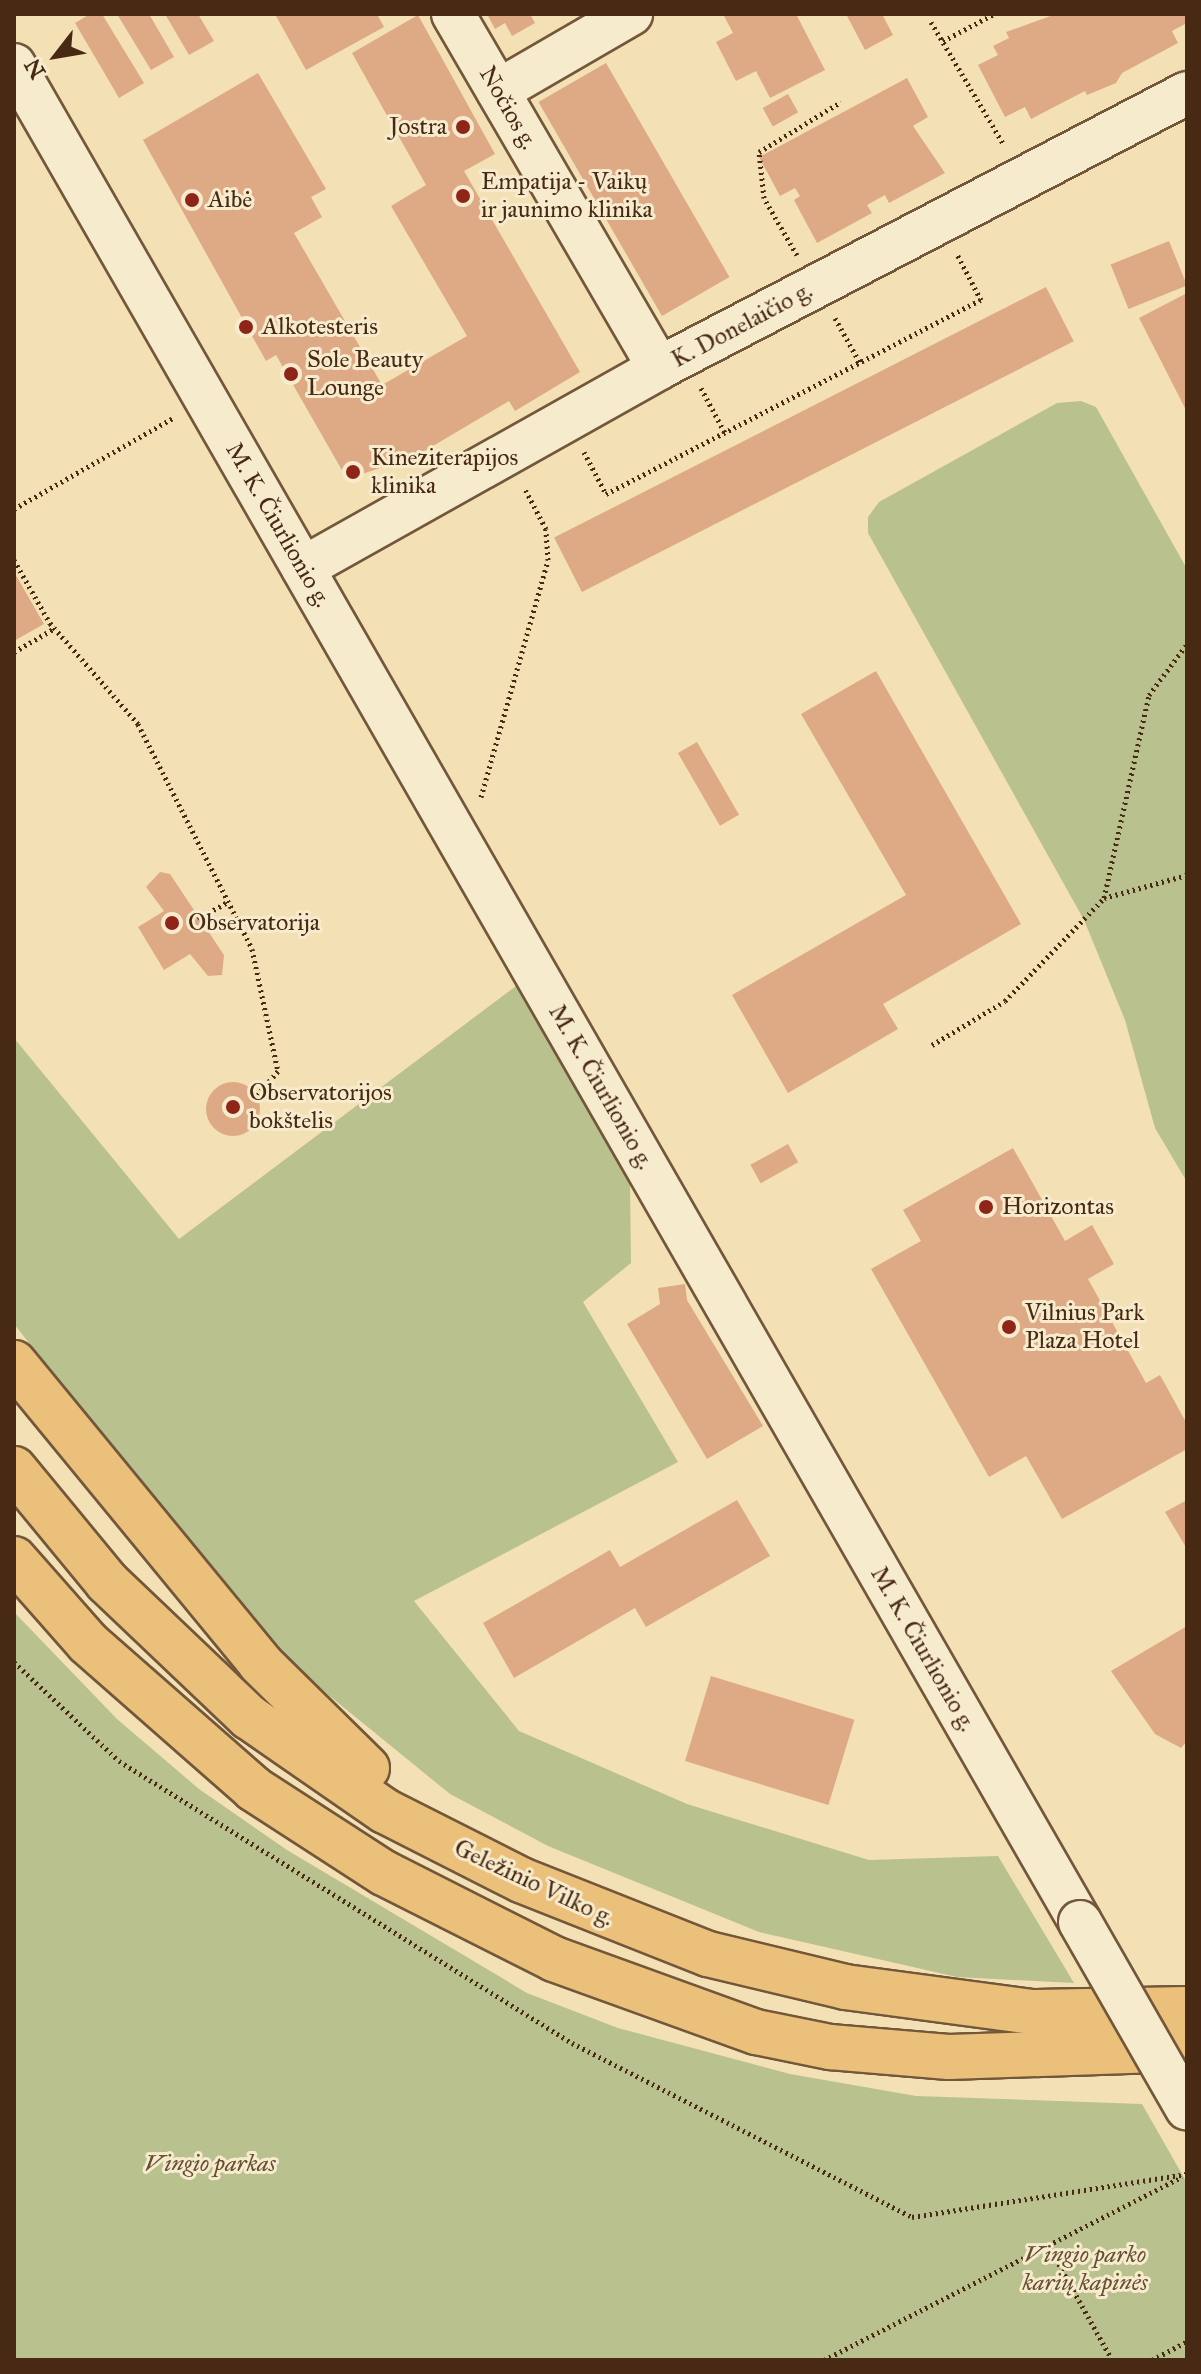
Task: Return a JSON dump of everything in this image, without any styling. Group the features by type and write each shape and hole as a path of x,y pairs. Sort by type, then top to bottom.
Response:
{"highway":[{"path":"14,1363 314,1723 379,1778 521,1880"},
{"name":"Geležinio Vilko g.","path":"14,1469 107,1582 249,1717 385,1811 521,1880 708,1954 845,1987 1032,2012 1187,2009"},
{"path":"14,1559 88,1643 254,1789 384,1873 554,1959 756,2032 830,2047 978,2058 1187,2049"}],"street":[{"name":"Nočios g.","path":"453,14 498,91 672,361"},
{"path":"498,91 631,14"},
{"name":"M. K. Čiurlionio g.","path":"14,65 1187,2109"},
{"name":"K. Donelaičio g.","path":"303,568 672,361 1187,93"}],"path":[{"path":"943,41 994,14"},
{"path":"931,22 1024,177"},
{"path":"841,102 771,141 759,152 756,167 774,218 817,285 860,363"},
{"path":"567,419 606,494 981,300 940,221"},
{"path":"672,361 725,433"},
{"path":"14,509 206,399"},
{"path":"465,852 548,560 546,529 506,453"},
{"path":"14,560 55,628 138,724 252,949 278,1071 257,1095"},
{"path":"14,652 55,628"},
{"path":"1104,898 1149,695 1187,644"},
{"path":"932,1045 1005,1001 1104,898 1187,875"},
{"path":"198,919 227,902"},
{"path":"14,1662 119,1761 572,2043 912,2217 1187,2174"},
{"path":"824,2360 1047,2243 1187,2174"},
{"path":"1047,2243 1112,2360"},
{"path":"1152,2360 1187,2341"}],"green space":[{"path":"1081,401 1096,407 1187,569 1187,1182 1155,1128 1125,1020 1084,920 868,533 868,517 879,502 1057,403"},
{"path":"516,986 630,1183 631,1263 583,1302 678,1462 414,1601 519,1731 687,1804 869,1860 998,1856 1074,1983 957,1977 759,1932 548,1846 450,1794 299,1671 234,1602 14,1324 14,1038 179,1239"},
{"name":"Vingio parkas","path":"14,1612 117,1719 199,1789 287,1850 527,1993 618,2028 790,2074 916,2096 1142,2104 1187,2183 1187,2360 14,2360"}],"building":[{"path":"90,14 102,14 144,83 119,98 75,23"},
{"path":"117,14 149,14 174,57 151,70"},
{"path":"165,14 198,14 214,41 189,55"},
{"path":"275,14 377,14 384,27 306,70"},
{"path":"487,14 530,14 535,23 512,36 505,23 495,29"},
{"path":"723,14 796,14 825,70 770,98 756,71 736,81 716,42 733,33"},
{"path":"846,14 882,14 893,35 865,50"},
{"path":"1056,14 1187,14 1187,23 1172,31 1178,43 1122,73 1116,83 1087,95 1085,91 1031,119 1025,107 1005,117 978,65 998,55 993,46 1009,38 1006,32"},
{"path":"418,15 495,154 464,171 580,372 515,411 509,401 416,456 347,479 276,355 266,361 143,140 258,73 326,189 311,197 322,217 294,233 382,385 467,336 391,206 426,185 352,53"},
{"path":"606,63 730,277 662,316 538,102"},
{"path":"907,78 928,117 913,126 945,173 889,203 885,195 867,205 872,213 817,243 794,200 800,196 795,188 780,196 759,157"},
{"path":"788,94 798,112 773,126 763,108"},
{"path":"1169,241 1187,286 1129,309 1111,265"},
{"path":"1046,287 1074,341 582,592 554,538"},
{"path":"1187,293 1187,412 1139,318"},
{"path":"14,572 44,624 14,641"},
{"path":"876,671 1021,924 883,1004 898,1029 788,1093 732,995 906,895 801,714"},
{"path":"697,742 739,815 720,826 678,753"},
{"name":"Observatorija","path":"160,872 170,874 224,955 222,975 208,976 190,954 164,970 138,927 164,911 146,887"},
{"name":"Observatorijos bokštelis","path":"233,1082 252,1090 260,1109 252,1128 233,1136 214,1128 206,1109 214,1090"},
{"path":"788,1144 798,1162 761,1183 750,1165"},
{"name":"Vilnius Park Plaza Hotel","path":"1013,1148 1065,1241 1092,1225 1114,1264 1088,1279 1146,1383 1160,1375 1187,1424 1187,1449 1062,1519 1026,1456 989,1477 871,1269 921,1241 903,1210"},
{"path":"685,1284 687,1300 763,1426 707,1459 627,1324 660,1304 658,1288"},
{"path":"737,1500 770,1556 646,1627 635,1608 514,1678 483,1623 610,1550 620,1567"},
{"path":"1187,1500 1187,1549 1165,1512"},
{"path":"1187,1626 1187,1741 1181,1748 1155,1734 1111,1671"},
{"path":"711,1676 854,1720 828,1805 685,1761"}],"place":[{"name":"Jostra","path":"463,127"},
{"name":"Empatija - Vaikų ir jaunimo klinika","path":"463,196"},
{"name":"Aibė","path":"192,200"},
{"name":"Alkotesteris","path":"246,327"},
{"name":"Sole Beauty Lounge","path":"291,374"},
{"name":"Kineziterapijos klinika","path":"353,472"},
{"name":"Observatorija","path":"172,923"},
{"name":"Observatorijos bokštelis","path":"233,1107"},
{"name":"Horizontas","path":"986,1207"},
{"name":"Vilnius Park Plaza Hotel","path":"1009,1327"}],"park label":[{"name":"Vingio parko karių kapinės","path":"1085,2269"}]}
